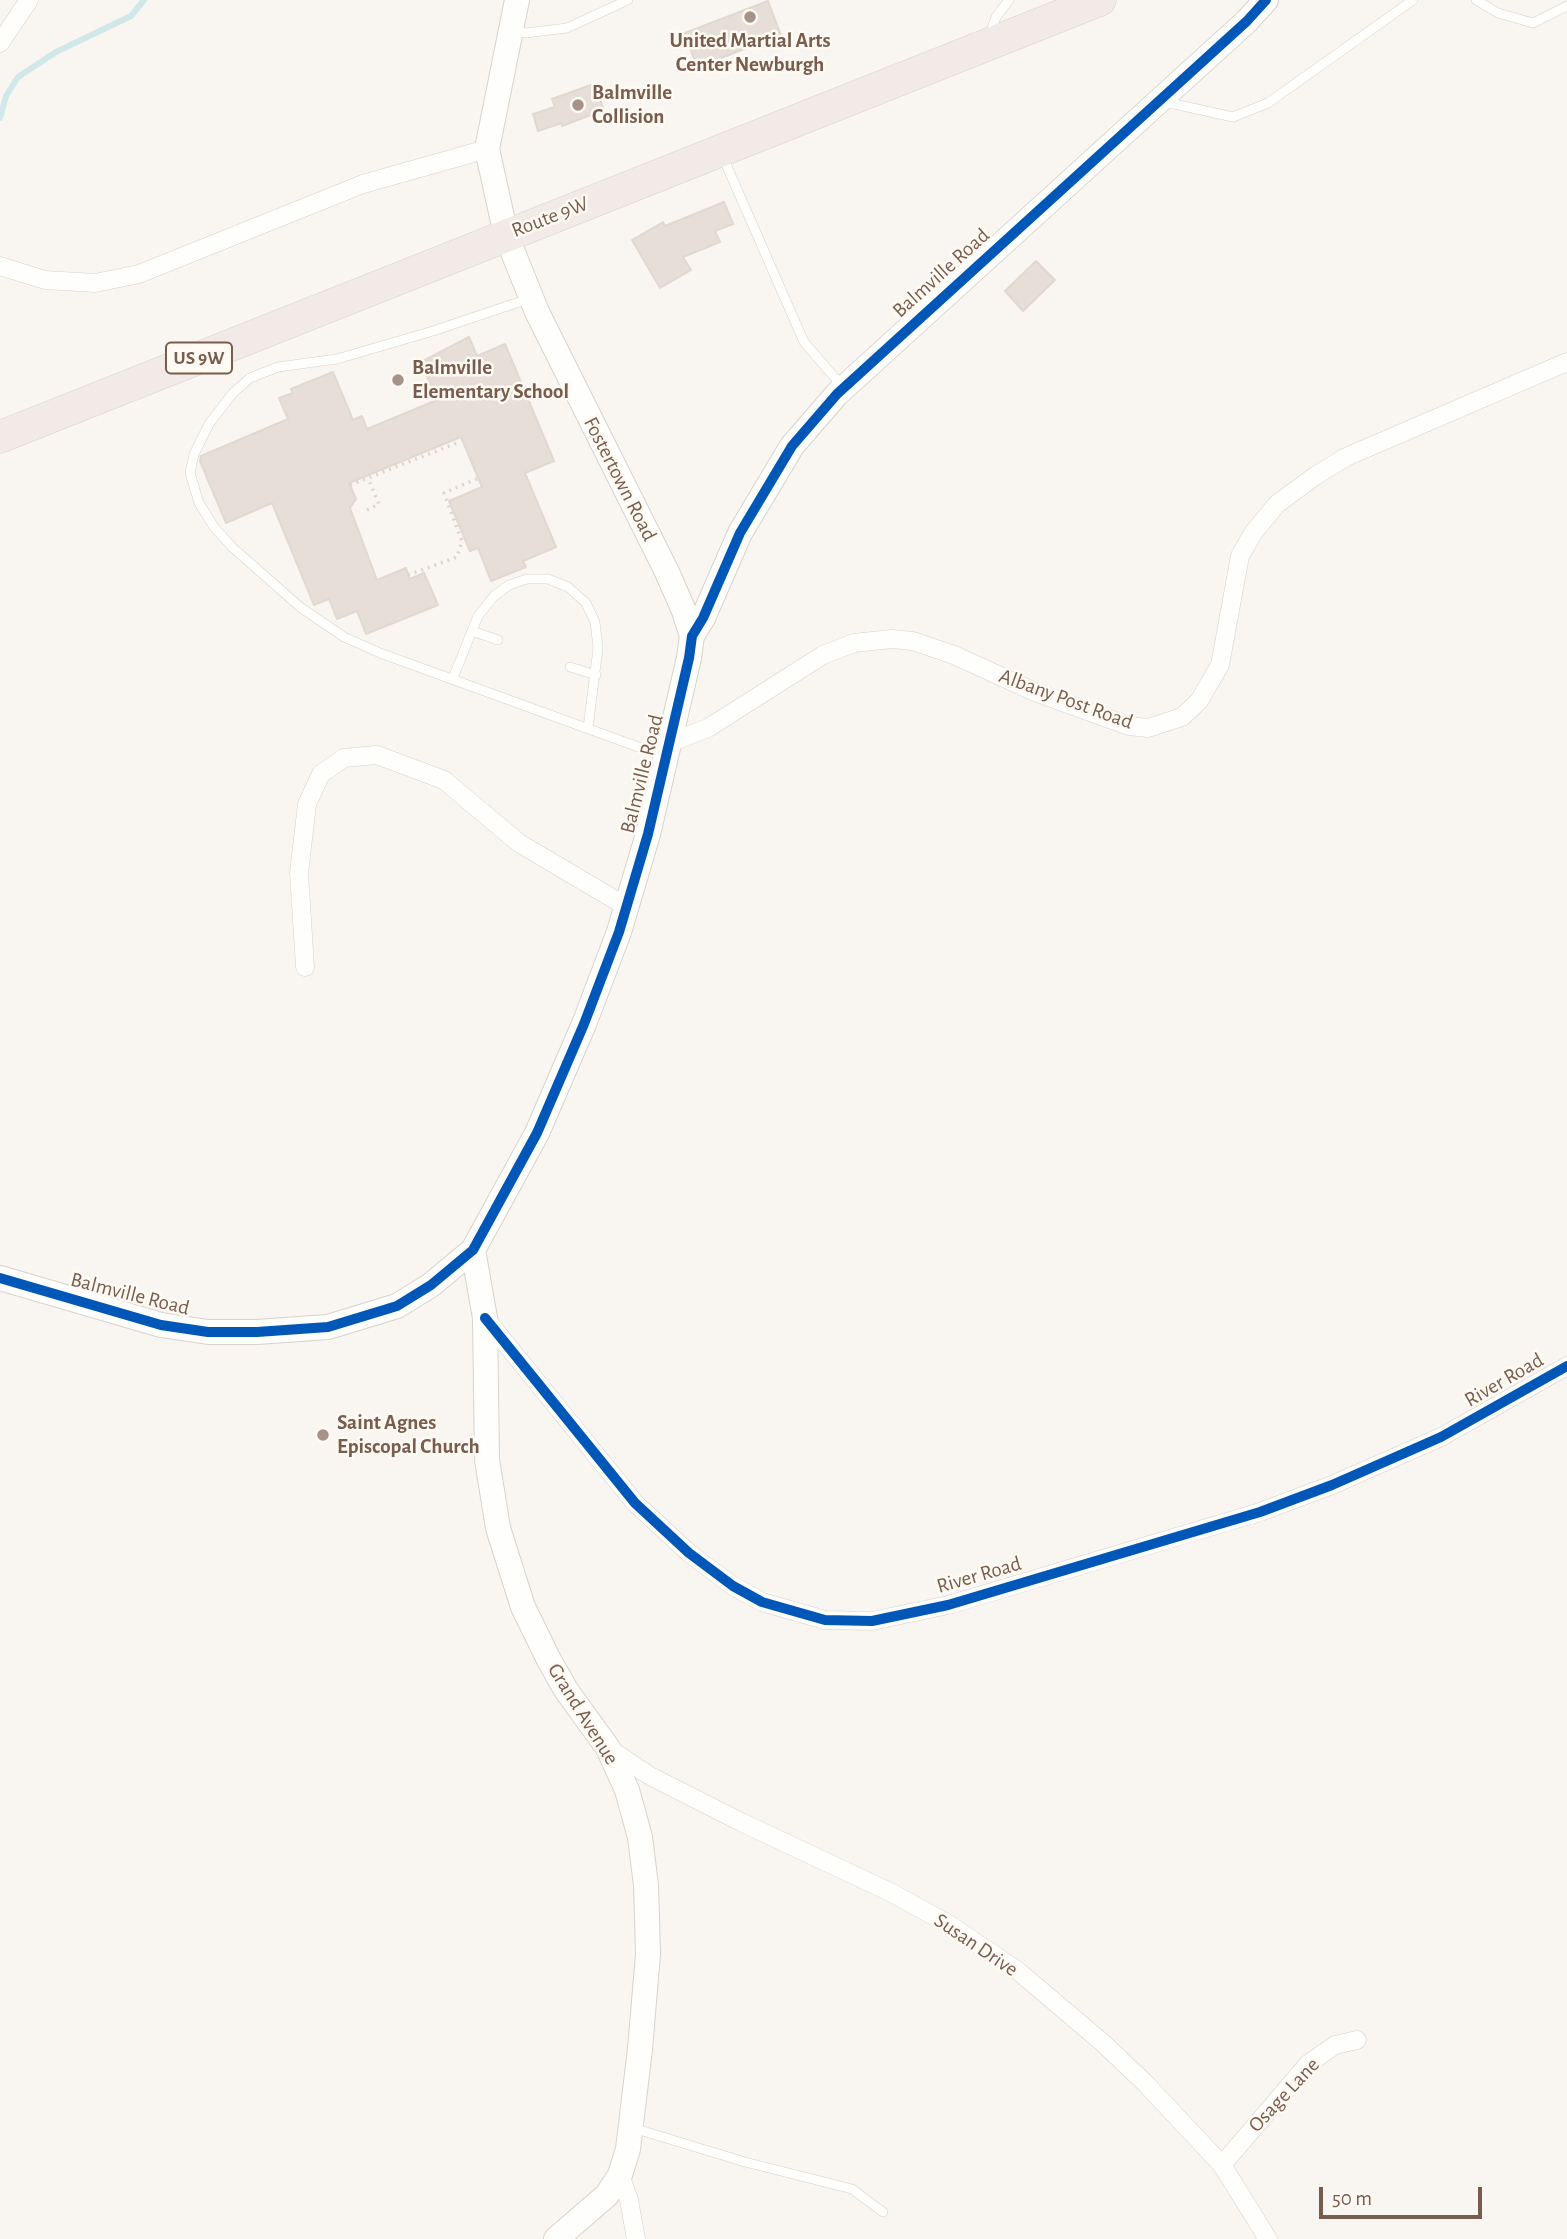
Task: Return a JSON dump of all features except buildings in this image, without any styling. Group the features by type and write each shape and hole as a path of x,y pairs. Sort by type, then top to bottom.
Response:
{"highway":[{"name":"Route 9W","path":"0,437 1101,0"}],"street":[{"path":"0,43 29,0"},
{"name":"Fostertown Road","path":"517,0 488,149 506,234 537,312 667,572 692,636"},
{"name":"Balmville Road","path":"0,1278 161,1325 208,1332 257,1332 328,1327 397,1306 431,1285 473,1250 537,1133 584,1024 619,932 648,834 692,636 703,618 740,533 792,446 843,388 1247,21 1266,0"},
{"path":"0,266 45,280 95,283 139,274 363,184 488,149"},
{"name":"Albany Post Road","path":"667,750 708,728 823,655 855,643 892,639 913,641 954,655 1035,692 1129,726 1148,728 1182,717 1199,701 1220,665 1240,556 1253,533 1277,504 1346,457 1567,362"},
{"path":"305,967 299,873 307,804 321,774 344,758 377,755 444,780 519,843 626,906"},
{"name":"Grand Avenue","path":"473,1250 485,1318 487,1460 498,1528 523,1607 549,1660 566,1690 608,1748 627,1790 640,1837 646,1885 648,1954 628,2149 620,2175 607,2195 556,2239"},
{"name":"River Road","path":"485,1318 635,1503 689,1553 733,1586 762,1601 825,1620 872,1621 948,1605 1260,1512 1332,1485 1441,1437 1567,1366"},
{"name":"Susan Drive","path":"608,1748 650,1776 892,1893 950,1925 1018,1971 1103,2043 1145,2083 1222,2165 1268,2239"},
{"name":"Osage Lane","path":"1222,2165 1308,2064 1335,2045 1357,2040"},
{"path":"620,2175 629,2200 636,2239"}],"lane":[{"path":"512,31 526,33 567,28 628,0"},
{"path":"986,45 996,17 1009,0"},
{"path":"1160,100 1233,117 1268,103 1413,0"},
{"path":"1476,0 1498,13 1533,23 1567,6"},
{"path":"720,150 804,342 843,388"},
{"path":"531,298 337,359 278,367 250,378 233,393 209,424 194,454 190,473 199,503 214,527 232,547 300,607 344,637 380,653 588,728 667,750"},
{"path":"453,678 478,616 494,596 509,585 527,579 548,579 568,587 586,603 595,622 598,648 588,728"},
{"path":"472,631 498,640"},
{"path":"570,667 596,675"},
{"path":"632,2128 746,2162 852,2189 883,2212"}],"path":[{"path":"350,485 457,443"},
{"path":"367,510 379,504 368,478"},
{"path":"408,575 457,557 462,541 444,493 479,478"}],"waterway":[{"path":"0,118 6,96 18,77 56,52 131,16 144,0"}],"cycle path":[{"path":"0,1278 161,1325 208,1332 257,1332 328,1327 397,1306 431,1285 473,1250 537,1133 584,1024 619,932 648,834 692,636 703,618 740,533 792,446 837,394 1247,21 1266,0"},
{"path":"485,1318 635,1503 689,1553 733,1586 762,1602 825,1620 872,1621 948,1605 1260,1512 1332,1485 1441,1437 1567,1366"}],"place":[{"name":"United Martial Arts Center Newburgh","path":"750,17"},
{"name":"Balmville Collision","path":"578,105"},
{"name":"Balmville Elementary School","path":"398,380"},
{"name":"Saint Agnes Episcopal Church","path":"323,1435"}]}
